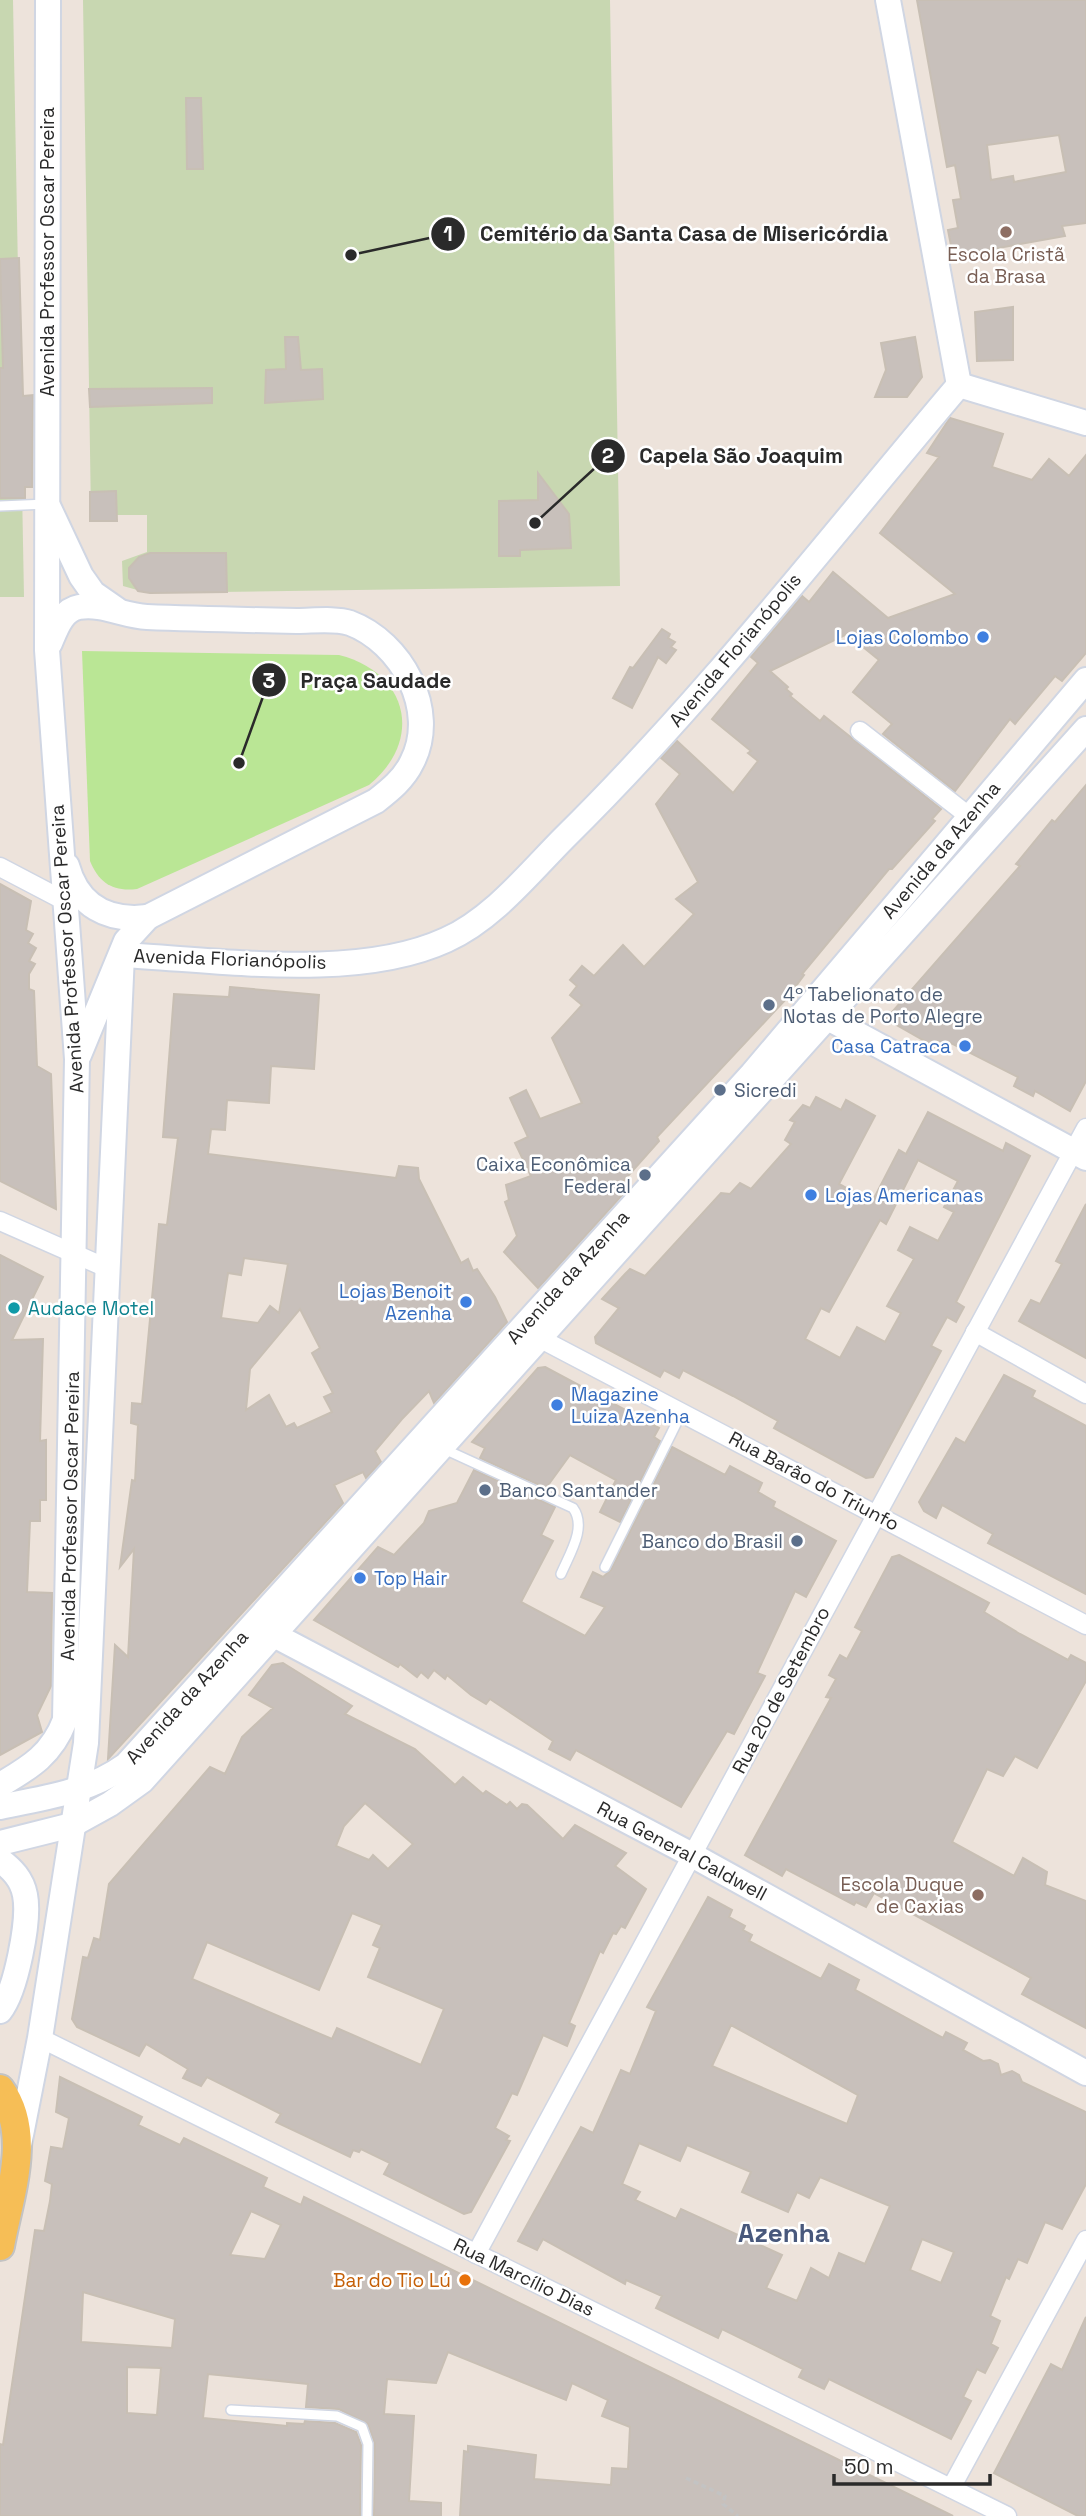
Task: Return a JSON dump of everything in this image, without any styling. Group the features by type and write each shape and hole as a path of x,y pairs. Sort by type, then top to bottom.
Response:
{"main road":[{"name":"Avenida Professor Oscar Pereira","path":"0,1785 36,1765 47,1754 59,1737 65,1720 77,1059 63,900 47,650 48,0"},
{"path":"888,0 959,385 1086,423"},
{"name":"Avenida Florianópolis","path":"122,955 327,965 407,954 448,940 510,892 639,765 959,385"},
{"name":"Avenida Professor Oscar Pereira","path":"47,504 81,576 93,593 118,611"},
{"path":"47,650 61,620 77,607 118,611 143,617 347,622 379,637 404,665 419,706 420,734 413,761 398,783 376,801 148,917 129,919 110,916 92,908 79,895 70,878 59,838"},
{"name":"Avenida da Azenha","path":"0,1843 72,1825 110,1804 142,1781 541,1339 818,1012 970,817 1082,690"},
{"name":"Avenida da Azenha","path":"0,1807 78,1791 103,1781 126,1765 742,1085 818,1012 1086,729"},
{"path":"77,1059 127,941 148,917"},
{"name":"Avenida Professor Oscar Pereira","path":"78,1791 86,1743 110,1269 122,955"},
{"path":"818,1012 1080,1154"},
{"name":"Rua General Caldwell","path":"274,1635 692,1855 1086,2073"},
{"path":"0,2246 40,2038 78,1791"},
{"path":"0,1860 18,1877 25,1896 25,1921 12,1990 0,2011"},
{"path":"0,2088 5,2096 19,2146"}],"street":[{"path":"860,732 970,817"},
{"path":"0,867 63,900"},
{"name":"Rua 20 de Setembro","path":"476,2254 975,1332 1080,1154 1086,1128"},
{"path":"0,1221 110,1269"},
{"path":"975,1332 1086,1394"},
{"name":"Rua Barão do Triunfo","path":"541,1339 1086,1625"},
{"name":"Rua Marcílio Dias","path":"40,2038 1007,2516"},
{"path":"951,2488 1086,2240"}],"lane":[{"path":"0,506 47,504"},
{"path":"605,1567 682,1412"},
{"path":"442,1448 573,1507 580,1517 580,1527 561,1574"},
{"path":"231,2410 337,2416 362,2427 368,2444 367,2516"}],"path":[{"path":"686,2478 725,2496 723,2504 738,2516"}],"green space":[{"path":"0,0 13,0 24,597 0,597"},
{"path":"83,0 610,0 620,586 148,593 123,586 122,561 147,552 147,515 91,515"},
{"path":"82,651 339,655 362,664 380,676 393,691 400,709 402,728 398,748 387,767 369,785 137,889 114,887 102,880 90,861"}],"building":[{"path":"917,0 1086,0 1086,223 1062,226 1065,236 953,256 948,230 958,228 953,200 961,199 955,165 947,167","holes":["1059,135 1066,172 1014,182 1013,176 991,180 987,145"]},
{"path":"186,98 201,98 203,169 187,169"},
{"path":"19,258 23,396 33,395 32,487 25,487 25,498 0,498 0,368 3,368 0,259"},
{"path":"1013,307 1013,360 977,361 975,312"},
{"path":"285,337 298,337 301,370 322,369 323,399 265,403 266,370 286,369"},
{"path":"915,337 922,377 907,397 875,397 886,370 881,343"},
{"path":"212,388 212,403 90,407 89,389"},
{"path":"950,418 1003,434 992,467 1032,480 1049,459 1069,476 1086,455 1086,653 1062,681 1055,676 1015,724 1010,719 955,791 883,734 892,724 853,692 879,660 847,634 770,671 788,687 786,689 792,694 790,696 820,721 824,716 941,809 932,819 935,821 892,869 889,869 802,974 804,975 787,998 657,1137 659,1141 619,1186 623,1194 538,1288 504,1252 517,1236 505,1202 509,1200 506,1185 531,1176 515,1143 528,1137 510,1098 526,1090 540,1119 582,1103 552,1038 582,1005 570,995 577,986 570,980 582,966 594,976 623,945 644,967 694,914 676,899 698,882 656,804 680,774 661,758 677,741 733,793 758,761 748,753 751,751 712,719 758,663 751,657 802,596 809,602 833,572 888,618 955,594 880,533 939,457 927,453"},
{"path":"538,473 569,514 571,548 520,550 520,556 499,556 499,501 538,500"},
{"path":"116,491 117,521 90,521 90,492"},
{"path":"150,553 226,553 227,592 138,591 129,578 129,568 139,557"},
{"path":"662,629 670,634 668,638 675,642 671,647 676,650 666,663 658,657 632,708 613,698 630,667 633,668"},
{"path":"1086,785 1086,1081 1070,1111 1035,1091 1033,1096 1014,1086 1018,1077 951,1043 946,1053 886,1019 1020,866 1016,864 1052,820 1055,822"},
{"path":"0,884 31,901 26,930 33,934 28,943 36,948 29,961 35,964 29,974 29,989 34,991 37,1066 51,1074 56,1209 0,1181"},
{"path":"230,987 319,995 314,1069 271,1066 269,1103 227,1100 225,1130 211,1129 208,1154 396,1178 399,1166 418,1168 419,1179 461,1263 468,1259 473,1271 477,1269 507,1322 434,1403 429,1391 402,1419 375,1451 381,1462 366,1478 363,1472 334,1485 343,1503 108,1759 115,1645 128,1657 134,1549 120,1567 132,1480 135,1481 138,1425 131,1423 132,1403 142,1404 159,1224 167,1225 178,1138 163,1137 174,994 229,997","holes":["244,1258 288,1264 279,1313 270,1306 258,1323 221,1318 228,1273 241,1275","300,1309 320,1348 312,1353 333,1393 324,1397 332,1412 297,1428 294,1423 286,1427 269,1395 246,1410 250,1369"]},
{"path":"816,1097 841,1110 846,1100 875,1116 839,1184 872,1202 899,1150 906,1154 928,1112 1003,1151 1006,1143 1030,1156 956,1302 964,1307 956,1322 947,1317 931,1346 941,1351 873,1477 866,1478 774,1428 778,1421 683,1370 679,1378 664,1370 660,1377 596,1343 595,1337 619,1308 602,1299 630,1269 645,1276 721,1193 730,1194 740,1183 751,1189 791,1144 785,1140 795,1122 790,1120 803,1105 810,1108","holes":["918,1160 958,1181 944,1207 954,1212 938,1241 910,1227 898,1250 914,1259 887,1306 901,1313 885,1342 857,1327 840,1358 805,1339 821,1308 829,1312 880,1220 886,1224"]},
{"path":"1086,1204 1086,1358 1019,1321 1031,1300 1040,1304 1062,1264 1056,1261"},
{"path":"0,1255 43,1277 12,1340 43,1339 40,1441 46,1440 46,1500 40,1500 40,1521 30,1521 27,1592 52,1593 51,1686 37,1715 42,1732 0,1755"},
{"path":"545,1367 659,1428 654,1437 660,1441 620,1522 600,1512 616,1480 570,1455 546,1488 480,1458 485,1448 472,1442 538,1368"},
{"path":"1004,1375 1035,1391 1032,1397 1086,1426 1086,1594 988,1543 993,1534 942,1505 936,1518 924,1511 919,1502 956,1438 965,1443"},
{"path":"672,1447 725,1475 730,1466 762,1483 758,1492 775,1502 773,1507 836,1541 806,1597 795,1591 757,1673 765,1676 734,1734 727,1731 681,1807 576,1750 570,1760 549,1749 553,1741 490,1699 486,1704 471,1695 447,1675 445,1679 434,1670 428,1678 421,1672 417,1677 400,1664 398,1667 314,1620 378,1547 394,1555 424,1523 429,1511 457,1503 474,1470 555,1507 541,1535 553,1541 521,1602 585,1636 605,1607 581,1597 593,1572 603,1577 611,1570"},
{"path":"899,1555 989,1603 984,1612 1020,1634 1068,1660 1071,1655 1086,1663 1086,1681 1037,1768 1015,1756 1003,1776 987,1769 952,1842 1014,1876 1023,1858 1047,1872 1045,1885 1086,1901 1086,2028 1022,1994 1031,1978 874,1893 866,1907 856,1902 854,1905 786,1869 782,1876 745,1855 831,1698 826,1697 836,1679 829,1675 840,1655 847,1659 862,1631 855,1627 892,1557"},
{"path":"283,1663 352,1706 345,1714 415,1749 455,1785 463,1777 483,1794 486,1791 507,1805 510,1802 517,1809 522,1804 527,1805 563,1839 575,1825 626,1853 615,1866 646,1889 625,1928 621,1926 616,1934 613,1933 603,1953 600,1951 569,2023 575,2026 567,2046 543,2035 517,2095 512,2093 495,2128 509,2136 506,2140 510,2141 471,2212 464,2214 384,2174 390,2163 361,2149 359,2152 353,2150 350,2157 276,2122 281,2114 207,2077 201,2086 183,2078 188,2069 146,2044 139,2056 77,2027 72,2019 83,1957 88,1958 94,1938 100,1940 109,1884 210,1767 225,1774 242,1737 273,1708 249,1695 272,1665","holes":["365,1803 413,1844 388,1869 373,1855 369,1860 336,1846 344,1826","352,1913 382,1925 373,1945 380,1948 368,1977 444,2009 421,2065 337,2028 332,2039 192,1979 207,1942 319,1990"]},
{"path":"708,1897 732,1910 729,1917 745,1926 743,1930 752,1935 749,1941 821,1979 829,1964 859,1980 855,1990 943,2038 946,2032 967,2043 963,2050 983,2061 990,2060 998,2064 1001,2075 1012,2071 1019,2075 1022,2082 1086,2112 1086,2184 1062,2229 1045,2222 1027,2263 1018,2259 1009,2279 1006,2277 990,2316 1000,2321 991,2344 998,2348 985,2373 977,2369 963,2397 971,2401 951,2439 829,2379 824,2389 799,2377 803,2369 722,2329 718,2338 656,2308 662,2296 626,2280 625,2284 543,2239 537,2250 518,2241 581,2127 593,2133 621,2070 630,2074 656,2011 647,2007","holes":["731,2025 858,2095 847,2124 712,2066","639,2143 680,2161 687,2145 751,2172 742,2192 788,2212 797,2192 809,2198 820,2177 890,2206 865,2264 839,2253 829,2278 811,2268 797,2301 766,2288 782,2255 681,2209 676,2219 635,2200 640,2192 622,2184","922,2239 954,2252 941,2283 910,2270"]},
{"path":"60,2077 142,2117 138,2125 180,2145 184,2138 267,2178 263,2187 301,2205 304,2197 953,2516 460,2516 464,2451 468,2452 468,2446 536,2455 534,2479 611,2485 612,2468 628,2469 630,2427 602,2416 608,2400 572,2383 566,2400 448,2352 436,2383 387,2379 384,2414 414,2416 409,2501 441,2503 441,2516 374,2516 375,2444 368,2424 339,2409 306,2407 308,2384 208,2374 203,2418 287,2426 287,2423 304,2424 305,2421 335,2423 356,2432 361,2445 360,2516 0,2516 0,2444 3,2445 35,2230 44,2231 52,2184 45,2181 51,2147 63,2149 69,2118 56,2112","holes":["251,2211 281,2225 265,2259 230,2255","83,2292 175,2319 172,2348 81,2342","127,2367 161,2368 157,2415 127,2413"]},
{"path":"1086,2317 1086,2516 1078,2516 994,2473 1051,2364 1062,2370"}],"place":[{"name":"Escola Cristã da Brasa","path":"1006,232"},
{"name":"Cemitério da Santa Casa de Misericórdia","path":"351,255"},
{"name":"Capela São Joaquim","path":"535,523"},
{"name":"Lojas Colombo","path":"983,637"},
{"name":"Praça Saudade","path":"239,763"},
{"name":"4º Tabelionato de Notas de Porto Alegre","path":"769,1005"},
{"name":"Casa Catraca","path":"965,1046"},
{"name":"Sicredi","path":"720,1090"},
{"name":"Caixa Econômica Federal","path":"645,1175"},
{"name":"Lojas Americanas","path":"811,1195"},
{"name":"Lojas Benoit Azenha","path":"466,1302"},
{"name":"Audace Motel","path":"14,1308"},
{"name":"Magazine Luiza Azenha","path":"557,1405"},
{"name":"Banco Santander","path":"485,1490"},
{"name":"Banco do Brasil","path":"797,1541"},
{"name":"Top Hair","path":"360,1578"},
{"name":"Escola Duque de Caxias","path":"978,1895"},
{"name":"Bar do Tio Lú","path":"465,2280"}],"district":[{"name":"Azenha","path":"784,2233"}]}
